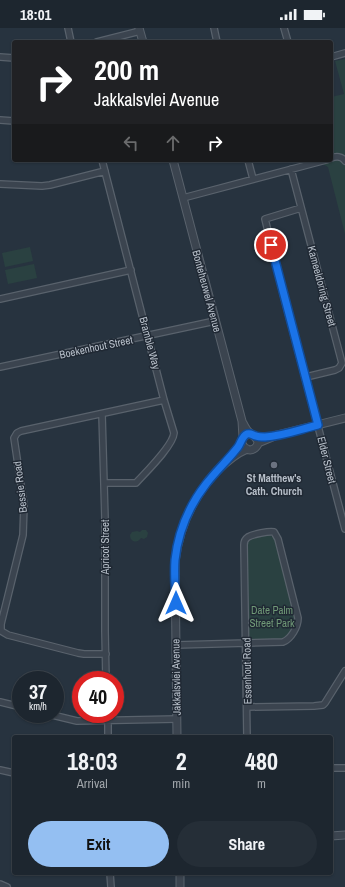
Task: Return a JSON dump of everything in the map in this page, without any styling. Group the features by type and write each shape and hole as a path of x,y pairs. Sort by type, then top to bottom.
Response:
{"street":[{"path":"68,28 71,40"},
{"path":"214,28 217,40"},
{"path":"284,28 287,40"},
{"path":"103,40 139,29 142,40"},
{"path":"333,56 345,53"},
{"path":"0,58 12,58"},
{"path":"0,120 12,121"},
{"path":"333,158 339,157 345,161"},
{"name":"Bramble Way","path":"103,162 164,400 174,433 174,438 136,483 104,483"},
{"name":"Bonteheuwel Avenue","path":"174,162 242,421 246,429 255,438"},
{"path":"249,162 253,179"},
{"path":"183,198 318,162"},
{"name":"Kameeldoring Street","path":"291,169 342,363 339,368 335,370 306,377"},
{"path":"0,184 42,186 105,171"},
{"name":"Elder Street","path":"301,208 265,219 345,529"},
{"path":"0,299 131,270"},
{"name":"Boekenhout Street","path":"0,367 215,321"},
{"name":"Bessie Road","path":"106,654 78,653 8,635 1,631 0,628 23,535 24,505 14,438 15,435 21,431 164,400"},
{"name":"Apricot Street","path":"102,414 106,671"},
{"path":"255,438 256,446 254,449 250,450 243,447 242,440 246,434 255,438 277,435 345,418"},
{"name":"Bonteheuwel Avenue","path":"242,421 242,440"},
{"name":"Jakkalsvlei Avenue","path":"177,735 175,562 179,537 183,524 194,502 206,484 224,464 242,440"},
{"name":"Jakkalsvlei Avenue","path":"224,464 247,449"},
{"name":"Essenhout Road","path":"246,643 286,641 290,638 298,624 298,613 278,539 274,532 268,531 248,537 244,542 247,707 248,735"},
{"path":"176,645 246,643"},
{"path":"247,707 322,705 327,700 345,671"},
{"path":"0,702 12,705"},
{"path":"124,717 177,719"},
{"path":"108,723 108,735"},
{"path":"333,768 345,768"},
{"path":"0,770 12,773"},
{"path":"333,836 345,835"},
{"path":"110,875 111,887"},
{"path":"180,875 180,887"},
{"path":"0,884 7,887"}],"green space":[{"path":"345,59 345,234 328,167 319,162 333,162 333,97 344,94 335,61"},
{"path":"30,247 33,261 5,267 2,253"},
{"path":"34,264 37,278 8,284 5,270"},
{"path":"142,530 146,530 148,533 147,537 144,539 141,538 136,542 132,541 130,535 132,532 140,532"},
{"name":"Date Palm Street Park","path":"268,535 275,539 295,620 292,629 285,638 255,640 251,639 249,635 247,545 250,540"}],"place":[{"name":"St Matthew's Cath. Church","path":"274,465"}],"route":[{"path":"176,603 175,562 179,537 183,524 202,489 242,442 243,437 246,434 267,437 318,425 271,245"}]}
